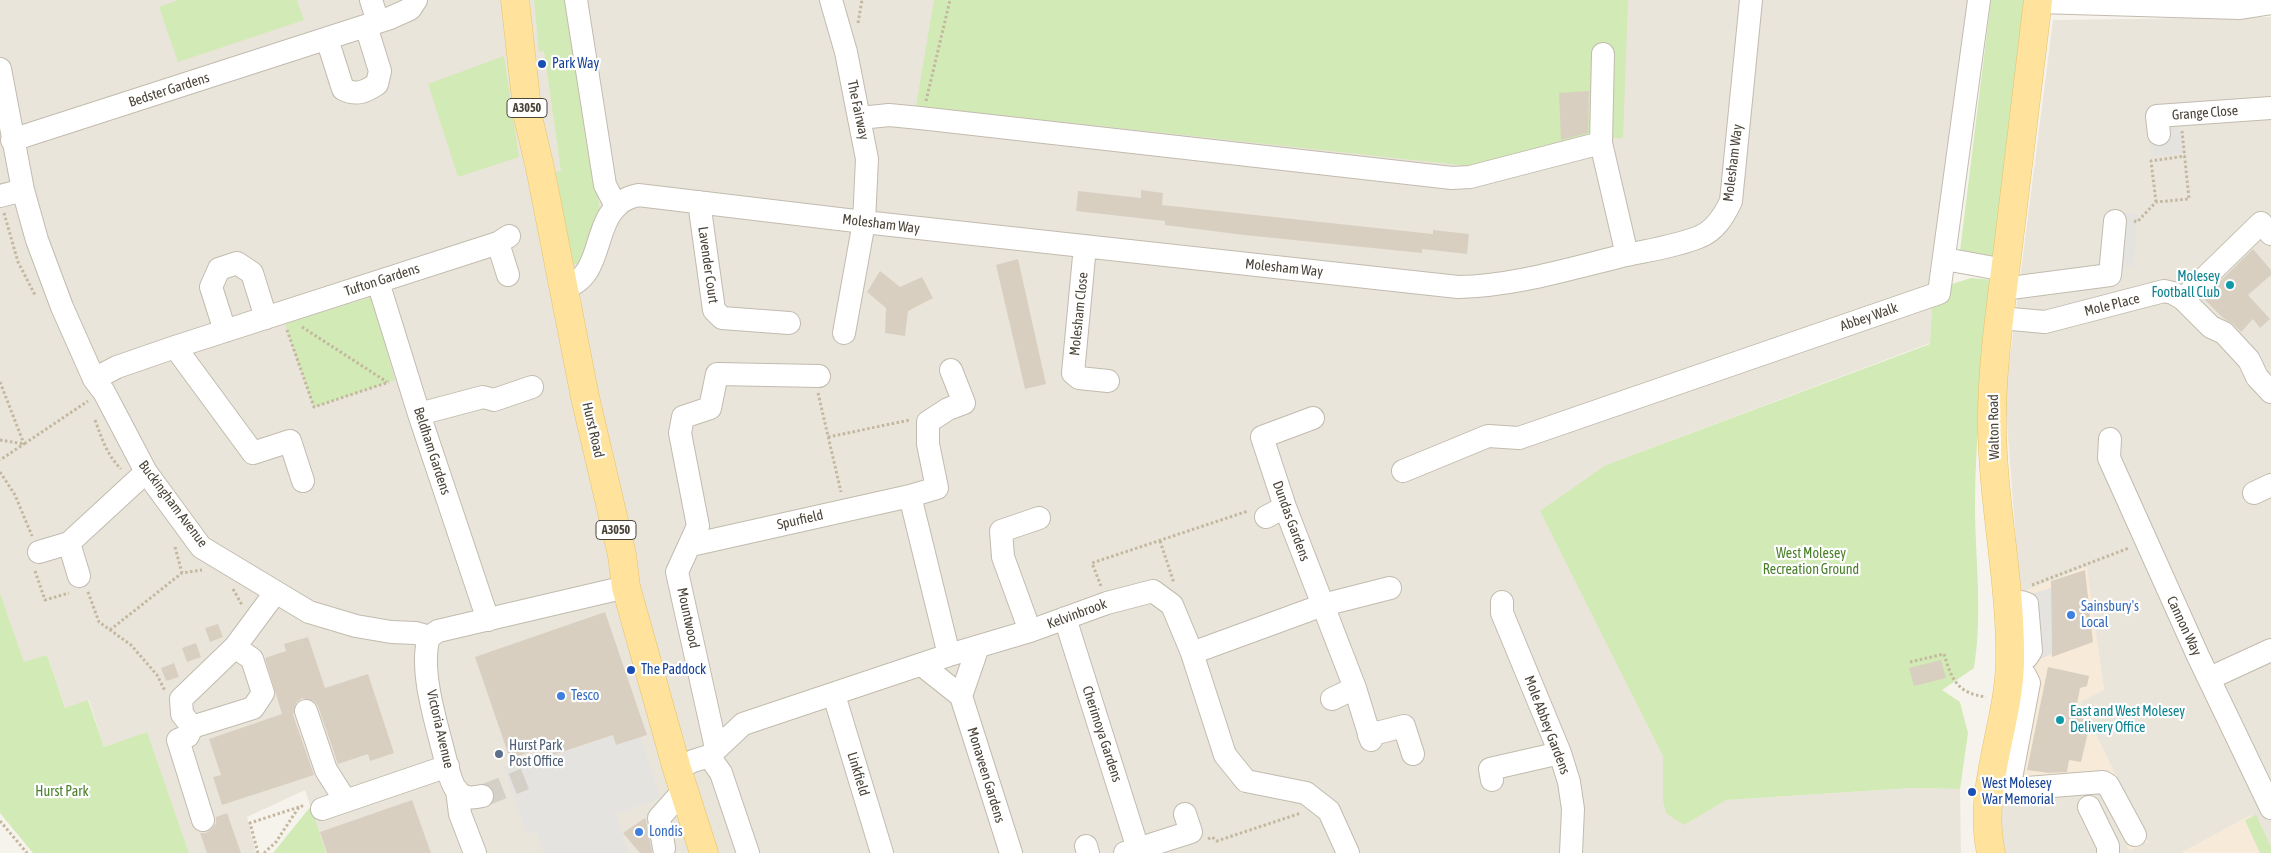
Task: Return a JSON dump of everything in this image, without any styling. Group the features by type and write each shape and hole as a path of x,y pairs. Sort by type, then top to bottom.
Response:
{"main road":[{"name":"Hurst Road","path":"515,0 528,117 585,397 622,555 626,587 681,780 704,853"},
{"name":"Walton Road","path":"1991,853 1987,815 1999,790 2010,664 2008,599 1994,457 1992,421 1993,380 2038,1"}],"street":[{"path":"326,39 343,89 352,94 366,92 377,84 380,71 372,24 371,0"},
{"name":"Bedster Gardens","path":"12,140 372,24 410,9 416,0"},
{"path":"563,288 576,284 587,273 616,206 605,184 576,0"},
{"name":"The Fairway","path":"831,0 846,52 868,159 864,222 844,333"},
{"name":"Molesham Way","path":"616,206 625,199 638,195 864,222 1458,287 1503,284 1700,237 1714,228 1724,215 1731,201 1751,0"},
{"name":"Abbey Walk","path":"1403,471 1488,436 1519,438 1939,293 1979,0"},
{"path":"2038,1 2240,8 2271,3"},
{"path":"1603,54 1601,143 1626,255"},
{"name":"Buckingham Avenue","path":"0,69 23,190 37,240 58,299 99,385 146,472 201,547 274,593 309,612 356,626 391,632 416,633 430,637"},
{"name":"Grange Close","path":"2159,134 2157,116 2271,108"},
{"path":"860,118 889,115 920,118 1452,178 1470,177 1601,143"},
{"path":"0,196 23,190"},
{"name":"Lavender Court","path":"698,202 714,310 722,318 789,323"},
{"path":"1945,260 2004,280 2110,274 2116,221"},
{"path":"2183,299 2261,223 2271,234"},
{"name":"Tufton Gardens","path":"99,385 117,367 503,239 508,275"},
{"name":"Molesham Close","path":"1085,246 1073,373 1079,378 1108,381"},
{"path":"225,331 211,287 219,269 237,263 252,273 273,315"},
{"name":"Beldham Gardens","path":"378,282 398,379 419,414 488,620"},
{"name":"Mole Place","path":"2000,318 2045,322 2164,291 2173,293 2183,299 2211,327 2224,334 2249,360 2258,376 2271,392"},
{"path":"175,347 253,453 290,441 303,481"},
{"path":"921,438 948,408 964,403 951,370"},
{"name":"Mountwood","path":"713,752 678,572 698,526 680,433 683,417 710,408 717,374 816,376"},
{"path":"419,414 483,397 494,400 532,387"},
{"name":"Dundas Gardens","path":"1313,418 1262,437 1275,512 1323,605 1355,688 1370,737 1404,726 1413,754"},
{"name":"Spurfield","path":"691,545 910,496 936,488 921,438"},
{"name":"Cannon Way","path":"2110,440 2109,458 2198,656 2271,808"},
{"path":"38,552 68,543 146,472"},
{"path":"910,496 949,655"},
{"path":"1030,631 1003,557 1001,531 1038,518"},
{"path":"68,543 81,582"},
{"path":"430,637 438,631 626,587"},
{"path":"1192,653 1323,605 1390,588"},
{"name":"Kelvinbrook","path":"681,780 693,761 713,752 743,724 949,655 1030,631 1107,603 1153,591 1172,604"},
{"path":"192,727 182,714 180,699 235,647 274,593"},
{"name":"Mole Abbey Gardens","path":"1502,602 1502,613 1560,753 1569,782 1572,809 1570,853"},
{"path":"1172,604 1192,653 1225,755 1246,782 1306,793 1330,811 1348,853"},
{"name":"Cherimoya Gardens","path":"1065,618 1132,851"},
{"name":"Victoria Avenue","path":"430,637 426,647 426,659 432,708 448,766 470,795 460,814 475,853"},
{"path":"203,820 178,740 188,736 192,727 253,708 262,693 252,659 235,647"},
{"path":"922,664 961,696 978,647"},
{"path":"2210,678 2271,650"},
{"path":"2010,664 2025,675 2029,683 1999,790 2103,782 2108,785 2135,835"},
{"path":"1332,699 1355,688"},
{"name":"Linkfield","path":"834,695 882,853"},
{"name":"Monaveen Gardens","path":"961,696 1011,853"},
{"path":"306,711 326,770 345,800"},
{"path":"713,752 748,853"},
{"path":"1492,780 1490,768 1560,753"},
{"path":"322,809 448,766"},
{"path":"664,848 659,818 681,780"},
{"path":"2089,807 2108,846 2108,853"},
{"path":"1132,851 1191,832 1185,814"}],"path":[{"path":"920,118 927,100 950,0"},
{"path":"2116,221 2137,222 2156,202 2189,199 2181,114"},
{"path":"2156,202 2151,161 2185,156"},
{"path":"273,315 314,407 398,379"},
{"path":"273,315 398,379"},
{"path":"816,376 845,510"},
{"path":"0,382 24,444"},
{"path":"0,460 24,444 99,385"},
{"path":"828,437 921,418 921,438"},
{"path":"0,440 24,444"},
{"path":"1107,603 1092,564 1260,508 1275,512"},
{"path":"1160,541 1179,598 1172,604"},
{"path":"2008,599 2146,541"},
{"path":"110,630 182,573 205,569"},
{"path":"228,581 252,626"},
{"path":"81,582 89,592 99,622 131,645 157,675 173,708 180,699"},
{"path":"1910,662 1944,654 1951,677 1970,695 2006,700"},
{"path":"258,853 250,823 314,801 322,809"},
{"path":"1203,840 1212,838 1217,841 1323,806"},
{"path":"264,853 276,842 299,807"},
{"path":"0,821 27,853"}],"shaded area":[{"path":"0,0 1970,0 1932,305 1930,343 1606,465 1663,756 1663,800 1726,800 1912,788 1960,789 1961,853 326,853 305,790 247,817 256,853 189,853 147,733 104,747 89,700 65,708 47,655 24,663 0,593"},
{"path":"2271,17 2271,853 2251,815 2181,853 2003,853 1997,801 2100,790 2130,850 2148,842 2080,702 2104,690 2086,567 2020,593 2005,397 2053,20"},
{"path":"2179,124 2184,153 2152,157 2148,129"},
{"path":"2110,213 2137,214 2134,266 2103,267"},
{"path":"2087,567 2104,690 2080,702 2148,842 2130,851 2100,790 2023,797 2020,593"},
{"path":"2051,588 2052,654 2021,667 2020,597"},
{"path":"613,735 616,745 641,737 660,798 616,814 629,853 544,853 536,831 527,835 504,767 551,751 553,755"},
{"path":"2251,815 2270,853 2181,853"}],"green space":[{"path":"178,0 297,0 304,20 178,62 159,7"},
{"path":"534,0 569,0 600,211 582,261 578,264 573,264 570,260 556,172 561,171 544,51 539,52"},
{"path":"934,0 1628,0 1623,138 1606,138 1478,167 916,106"},
{"path":"1991,0 2028,0 1996,257 1991,260 1960,251"},
{"path":"504,56 519,157 458,177 428,84"},
{"name":"West Molesey Recreation Ground","path":"1971,278 1994,280 1981,392 1975,476 1977,647 1974,668 1942,690 1960,702 1968,733 1960,789 1912,788 1726,800 1684,825 1666,813 1663,800 1663,756 1540,511 1606,465 1930,344 1932,305 1948,300 1952,284"},
{"path":"371,297 395,380 314,407 285,324"},
{"name":"Hurst Park","path":"0,593 24,662 47,655 65,708 88,700 104,747 147,732 189,853 33,853 0,813"},
{"path":"311,806 326,853 273,853"},
{"path":"2256,815 2271,847 2271,853 2260,853 2245,820"}],"building":[{"path":"1589,91 1588,133 1561,140 1559,93"},
{"path":"1141,190 1163,193 1162,205 1433,234 1433,230 1469,234 1467,254 1422,249 1422,253 1244,235 1165,225 1165,221 1076,211 1078,191 1141,198"},
{"name":"Molesey Football Club","path":"2253,249 2271,270 2271,275 2248,295 2270,319 2260,328 2253,319 2241,332 2223,318 2203,298"},
{"path":"1018,259 1046,384 1025,389 996,265"},
{"path":"880,271 900,287 922,277 933,298 908,311 905,336 885,333 886,308 867,292"},
{"name":"Sainsbury's Local","path":"2085,570 2093,642 2052,657 2051,581"},
{"name":"Tesco","path":"605,612 647,735 616,745 613,735 553,755 549,745 510,759 475,657"},
{"path":"218,624 223,637 210,642 205,628"},
{"path":"308,637 325,688 368,674 394,753 370,761 368,754 338,764 318,706 314,701 302,698 296,703 293,715 314,775 222,805 213,777 221,775 209,739 282,714 265,658 286,651 284,644"},
{"path":"196,643 201,657 187,662 182,648"},
{"path":"1941,660 1946,678 1914,686 1909,668"},
{"path":"174,663 179,677 166,681 161,668"},
{"name":"East and West Molesey Delivery Office","path":"2048,667 2089,676 2087,686 2080,688 2075,714 2084,715 2082,724 2086,725 2085,731 2088,732 2081,762 2069,760 2067,772 2049,773 2027,770"},
{"path":"412,800 431,853 327,853 320,832"},
{"path":"227,813 241,853 207,853 200,833 206,833 212,829 216,823 216,817"},
{"name":"Londis","path":"645,818 652,853 640,853 623,833"}],"tunnel":[{"path":"482,796 525,779"}],"place":[{"name":"Park Way","path":"542,64"},
{"name":"Molesey Football Club","path":"2230,285"},
{"name":"Sainsbury's Local","path":"2071,615"},
{"name":"The Paddock","path":"631,670"},
{"name":"Tesco","path":"561,696"},
{"name":"East and West Molesey Delivery Office","path":"2060,720"},
{"name":"Hurst Park Post Office","path":"499,754"},
{"name":"West Molesey War Memorial","path":"1972,792"},
{"name":"Londis","path":"639,832"}]}
